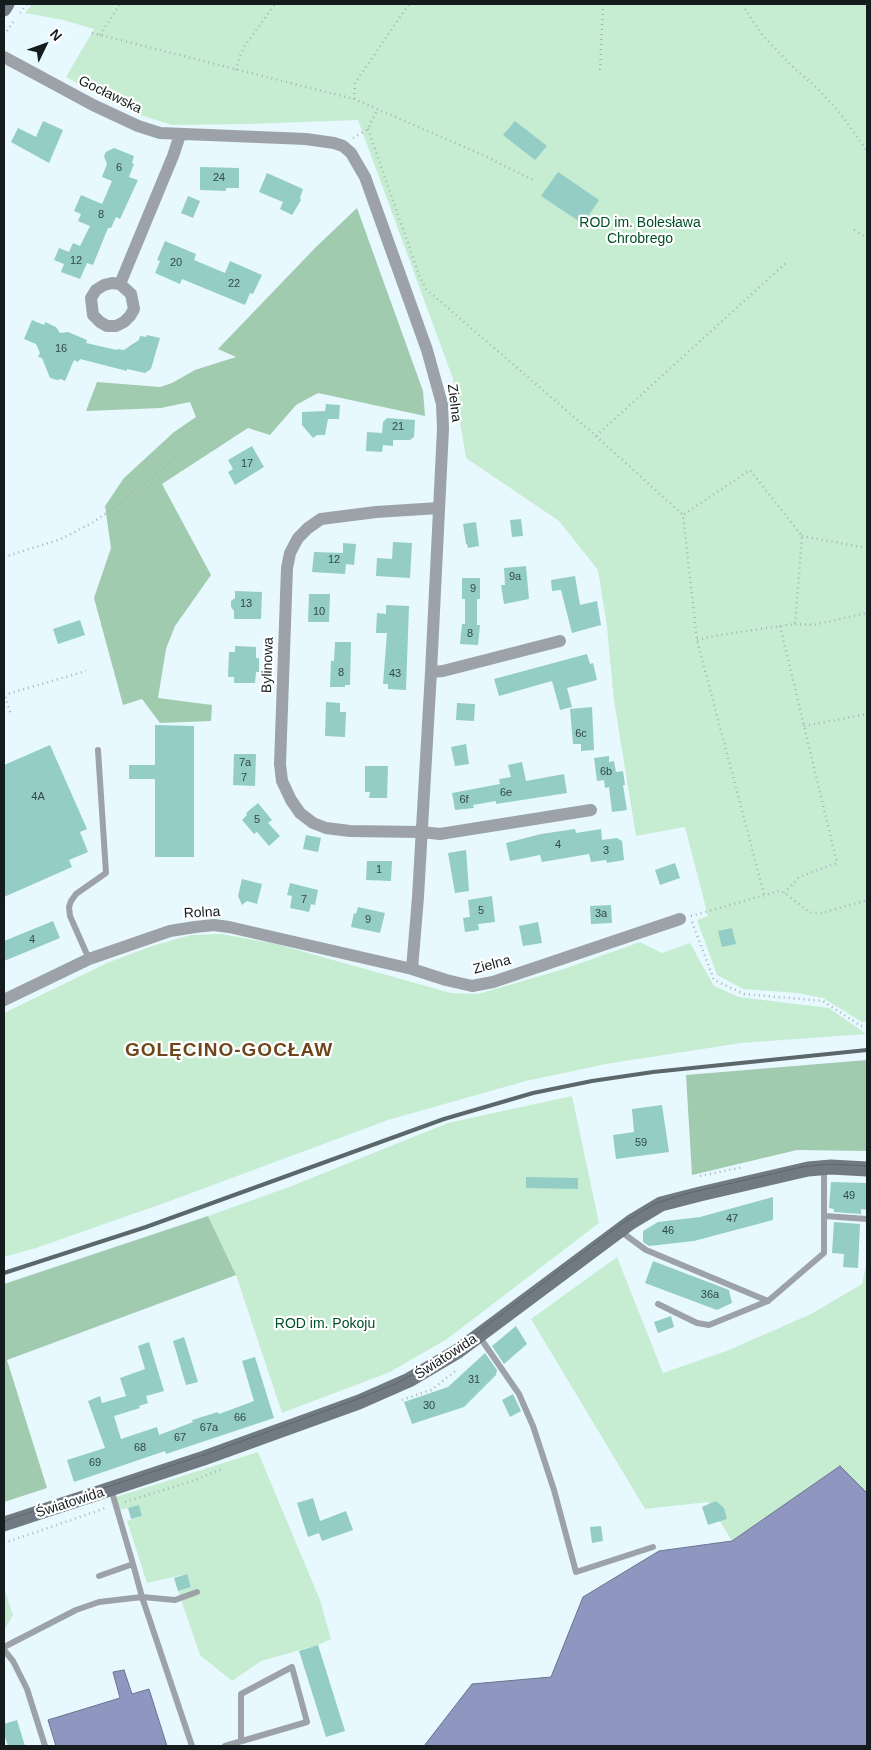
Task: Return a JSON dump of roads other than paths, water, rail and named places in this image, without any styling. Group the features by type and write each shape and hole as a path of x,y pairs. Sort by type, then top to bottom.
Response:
{"street":[{"path":"4,8 7,4"},
{"name":"Gocławska","path":"4,57 93,105 138,126 160,133 306,139 334,142 351,153"},
{"path":"120,284 180,135"},
{"name":"Zielna","path":"351,153 365,177 436,381 442,404 431,672 412,969 472,986 501,979 685,918"},
{"name":"Bylinowa","path":"421,832 350,831 326,828 313,823 300,813 291,800 282,781 280,764 287,568 290,552 298,538 308,528 322,519 376,512 439,508"},
{"path":"431,672 443,672 560,641"},
{"path":"421,832 440,834 591,810"},
{"name":"Rolna","path":"4,1000 89,959 170,932 195,926 214,925 229,927 412,969"},
{"name":"Światowida","path":"4,1524 204,1458 381,1393 432,1368 479,1336 645,1212 670,1201 781,1175 824,1168 867,1169"}],"lane":[{"path":"89,959 70,916 69,907 76,894 106,873 98,750"},
{"path":"658,1304 697,1323 709,1325 768,1301 824,1253 824,1168"},
{"path":"825,1216 866,1219"},
{"path":"620,1230 646,1250 768,1301"},
{"path":"479,1336 519,1394 533,1426 554,1490 576,1572 653,1546"},
{"path":"111,1489 142,1597 192,1746"},
{"path":"99,1576 133,1564"},
{"path":"45,1746 27,1688 4,1648 30,1632 76,1610 99,1602 142,1597 176,1600 197,1592"},
{"path":"225,1746 307,1722 292,1667 241,1694 241,1741"}],"water":[{"path":"840,1466 867,1493 867,1746 424,1746 472,1684 551,1677 583,1597 659,1551 732,1541"},
{"path":"124,1670 132,1694 149,1689 167,1746 56,1746 48,1720 120,1698 113,1672"}],"tram line":[{"path":"4,1521 204,1455 395,1384 456,1349 624,1222 656,1203 689,1193 802,1167 829,1164 867,1166"}],"railway":[{"path":"4,1273 146,1227 444,1119 533,1093 592,1081 653,1072 867,1050"}],"district":[{"name":"GOLĘCINO-GOCŁAW","path":"229,1051"}],"park label":[{"name":"ROD im. Bolesława Chrobrego","path":"640,232"},
{"name":"ROD im. Pokoju","path":"325,1324"}]}
